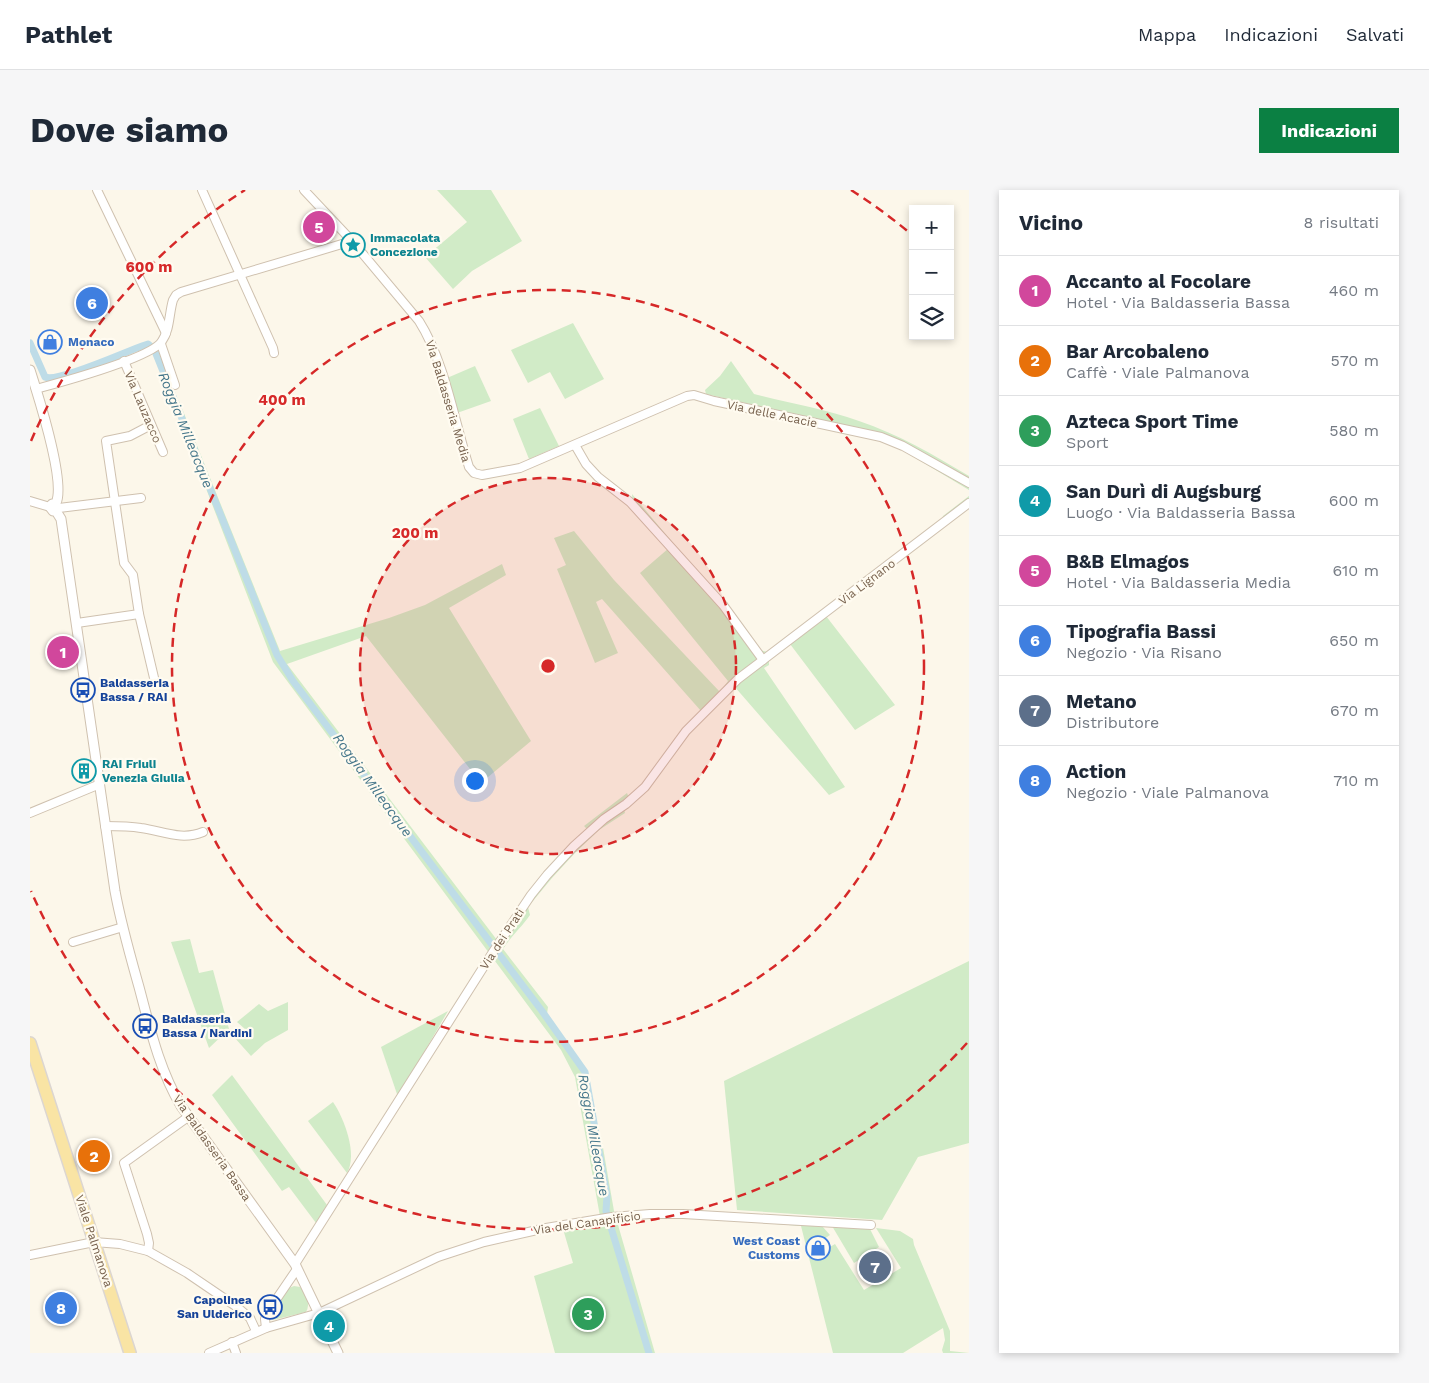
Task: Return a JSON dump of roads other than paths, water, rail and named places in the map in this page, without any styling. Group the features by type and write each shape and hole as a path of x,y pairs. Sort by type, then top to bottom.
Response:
{"main road":[{"name":"Viale Palmanova","path":"30,1043 130,1353"}],"street":[{"path":"97,190 166,334"},
{"path":"202,190 274,353"},
{"name":"Via Baldasseria Media","path":"304,190 352,241 419,321 427,334 436,354 472,472 489,474 520,468 575,445"},
{"path":"175,385 155,347 166,334 173,300 176,295 352,241"},
{"name":"Via Lauzacco","path":"36,389 80,377 155,347"},
{"name":"Via Lauzacco","path":"124,361 162,452"},
{"name":"Via Baldasseria Bassa","path":"30,370 58,480 58,496 55,507 61,520 115,891 122,927 162,1067 174,1094 188,1117 296,1266 338,1353"},
{"name":"Via delle Acacie","path":"575,445 687,396 694,395 881,437 903,446 969,482"},
{"path":"151,425 130,436 106,441 124,564 133,575 139,614 155,682"},
{"path":"575,445 586,464 598,478 630,502 723,605 763,660"},
{"path":"30,501 55,507 141,498"},
{"name":"Via Lignano","path":"763,660 969,503"},
{"path":"77,623 139,614"},
{"name":"Via dei Prati","path":"266,1328 265,1319 267,1313 495,949 531,895 574,846 604,819 626,804 645,787 686,731 738,679 763,660"},
{"path":"30,813 100,784"},
{"path":"105,826 141,828 180,836 191,836 203,832"},
{"path":"73,942 122,927"},
{"path":"148,1251 147,1234 124,1163 188,1117"},
{"name":"Via del Canapificio","path":"209,1353 256,1331 319,1313 392,1277 461,1249 513,1234 602,1218 650,1214 683,1214 871,1225"},
{"path":"30,1255 94,1242 120,1244 148,1251 187,1273 230,1303 250,1318 256,1331"},
{"path":"232,1342 236,1353"}],"waterway":[{"name":"Roggia Milleacque","path":"30,343 45,377 52,378 63,376 148,344 154,349 277,655 293,681 542,1011 585,1072 607,1196 606,1211 649,1353"}],"place":[{"name":"B&B Elmagos","path":"319,227"},
{"name":"Immacolata Concezione","path":"353,245"},
{"name":"Tipografia Bassi","path":"92,303"},
{"name":"Monaco","path":"50,342"},
{"name":"Accanto al Focolare","path":"63,652"},
{"name":"Baldasseria Bassa / RAI","path":"83,690"},
{"name":"RAI Friuli Venezia Giulia","path":"84,771"},
{"name":"Baldasseria Bassa / Nardini","path":"145,1026"},
{"name":"Bar Arcobaleno","path":"94,1156"},
{"name":"West Coast Customs","path":"818,1248"},
{"name":"Metano","path":"875,1267"},
{"name":"Capolinea San Ulderico","path":"270,1307"},
{"name":"Action","path":"61,1308"},
{"name":"Azteca Sport Time","path":"588,1314"},
{"name":"San Durì di Augsburg","path":"329,1326"}]}
